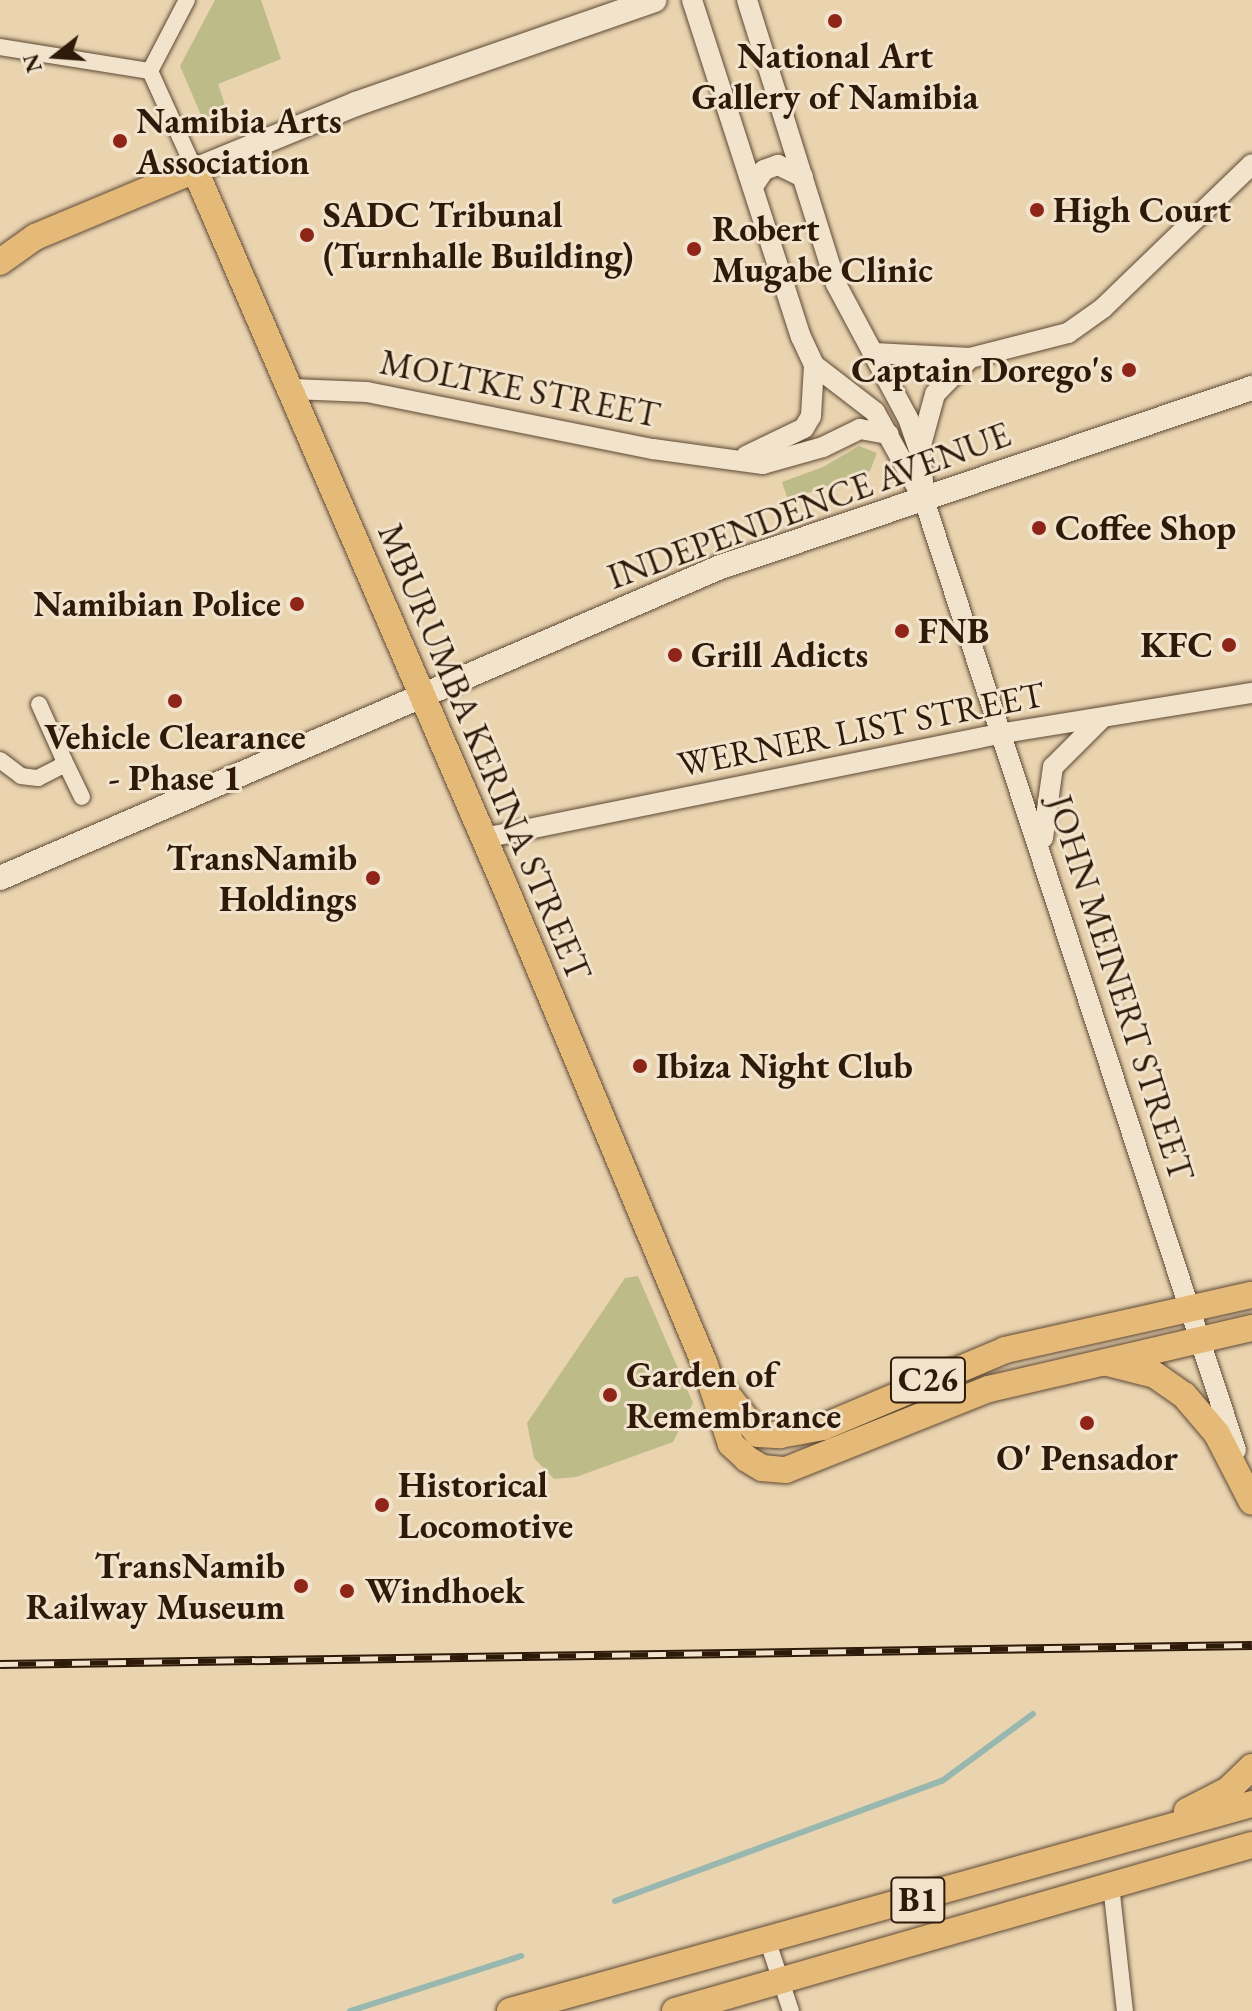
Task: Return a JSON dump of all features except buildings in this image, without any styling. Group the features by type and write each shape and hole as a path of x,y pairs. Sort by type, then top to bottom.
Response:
{"main road":[{"path":"1,254 35,237 356,104 654,0"},
{"name":"MBURUMBA KERINA STREET","path":"195,170 292,389 420,697 484,838 705,1365"},
{"name":"INDEPENDENCE AVENUE","path":"0,878 718,568 1252,388"},
{"name":"C26","path":"705,1365 750,1427 758,1434 780,1435 823,1427 1005,1350 1252,1295"},
{"name":"C26","path":"705,1365 731,1444 762,1468 786,1470 989,1389 1096,1361 1252,1328"},
{"path":"1096,1361 1155,1375 1184,1395 1217,1434 1252,1499"},
{"path":"1084,1854 1203,1804 1252,1767"},
{"name":"B1","path":"510,2011 584,2001 768,1942 1252,1804"},
{"name":"B1","path":"675,2011 1252,1845"}],"street":[{"path":"150,71 187,0"},
{"path":"692,0 754,185 787,298 814,365 811,416 804,428 735,460"},
{"name":"JOHN MEINERT STREET","path":"747,0 836,284 874,353 920,453 924,500"},
{"path":"0,47 150,71"},
{"path":"150,71 195,170"},
{"path":"874,353 970,358 1046,340 1083,324 1252,164"},
{"path":"754,185 773,166 791,167 803,177"},
{"path":"920,453 927,409 970,358"},
{"name":"JOHN MEINERT STREET","path":"814,365 875,412 924,500 1004,733 1186,1308 1252,1499"},
{"name":"MOLTKE STREET","path":"292,389 367,392 763,464 823,447 860,429 889,434"},
{"name":"WERNER LIST STREET","path":"484,838 1004,733 1252,693"},
{"path":"39,704 82,797"},
{"path":"1042,849 1053,767 1101,719"},
{"path":"0,760 21,776 38,778 64,760"},
{"path":"1111,1885 1125,2011"},
{"path":"768,1942 791,2011"}],"shaded area":[{"path":"215,0 261,0 281,59 218,84 230,120 207,129 180,66"},
{"path":"859,446 877,453 870,471 788,500 782,482 823,467"},
{"path":"638,1276 693,1403 673,1442 576,1477 554,1479 534,1458 527,1423 625,1278"}],"waterway":[{"path":"615,1901 942,1781 1033,1714"},
{"path":"350,2011 521,1956"}],"railway":[{"path":"0,1664 1252,1645"}],"place":[{"name":"National Art Gallery of Namibia","path":"835,21"},
{"name":"Namibia Arts Association","path":"120,141"},
{"name":"High Court","path":"1037,210"},
{"name":"SADC Tribunal (Turnhalle Building)","path":"307,235"},
{"name":"Robert Mugabe Clinic","path":"694,249"},
{"name":"Captain Dorego's","path":"1129,370"},
{"name":"Coffee Shop","path":"1039,528"},
{"name":"Namibian Police","path":"297,604"},
{"name":"FNB","path":"902,631"},
{"name":"KFC","path":"1229,645"},
{"name":"Grill Adicts","path":"675,655"},
{"name":"Vehicle Clearance - Phase 1","path":"175,701"},
{"name":"TransNamib Holdings","path":"373,878"},
{"name":"Ibiza Night Club","path":"640,1066"},
{"name":"Garden of Remembrance","path":"610,1395"},
{"name":"O' Pensador","path":"1087,1423"},
{"name":"Historical Locomotive","path":"382,1505"},
{"name":"TransNamib Railway Museum","path":"301,1586"},
{"name":"Windhoek","path":"347,1591"}]}
